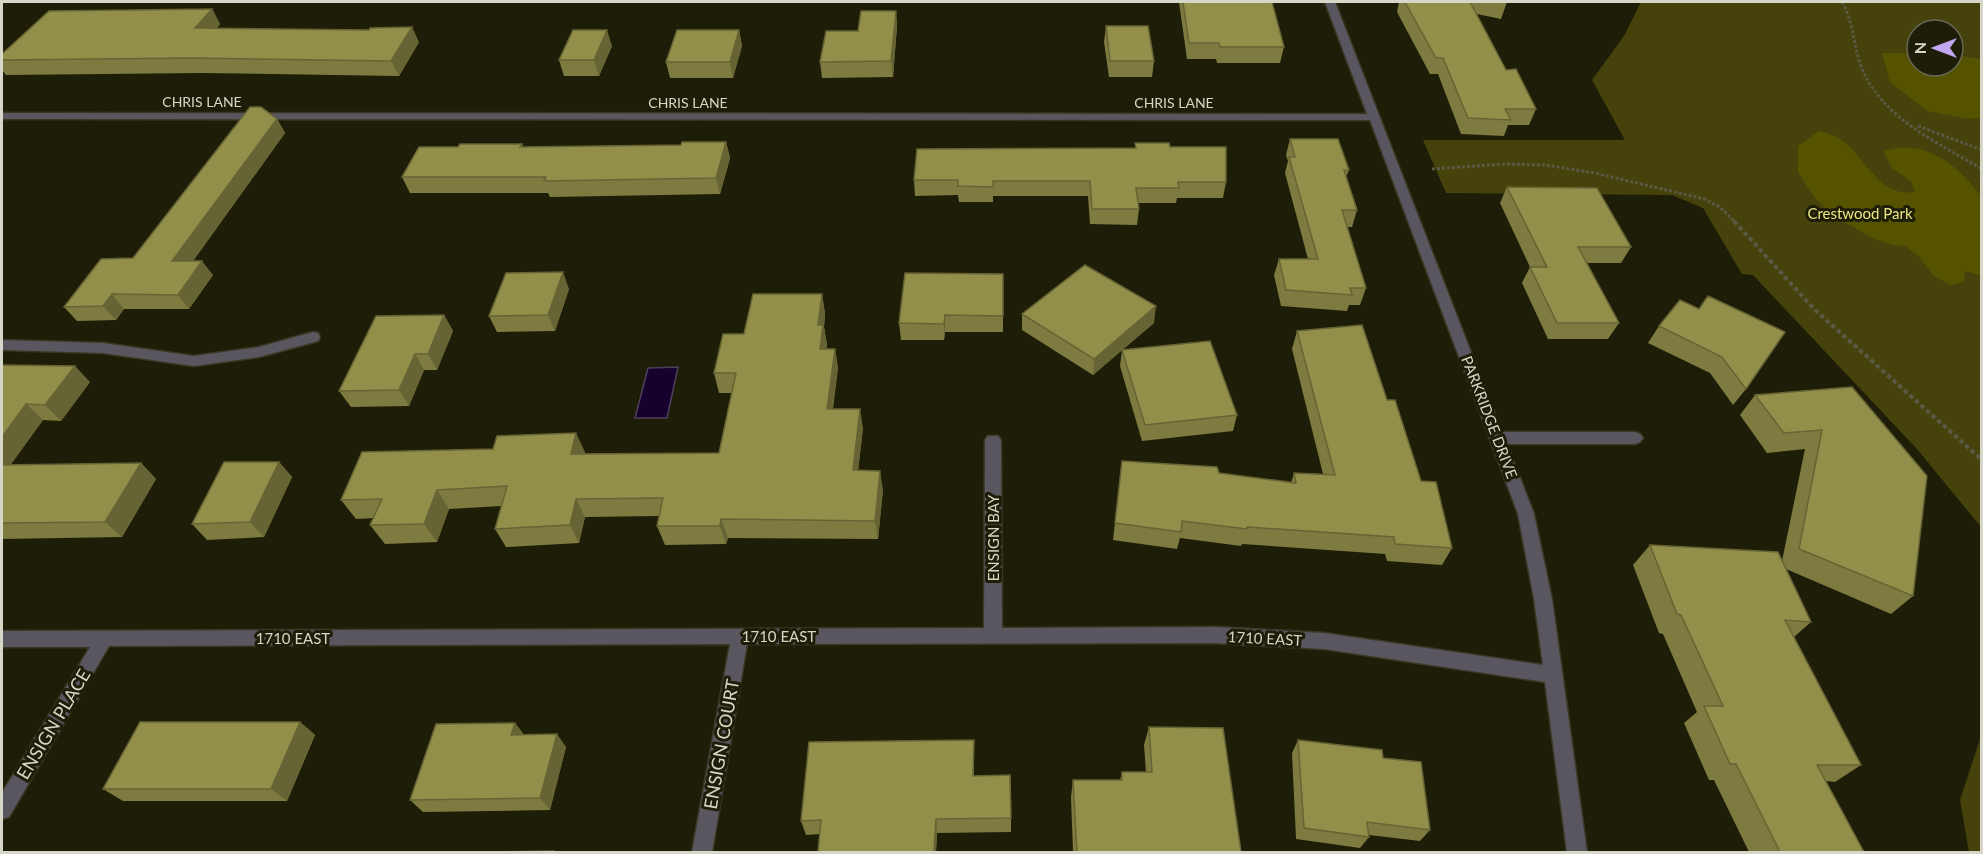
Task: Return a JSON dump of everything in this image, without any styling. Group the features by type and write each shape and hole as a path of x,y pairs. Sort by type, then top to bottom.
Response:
{"street":[{"name":"PARKRIDGE DRIVE","path":"1330,2 1526,514 1543,599 1577,852"},
{"name":"CHRIS LANE","path":"2,116 1374,117"},
{"path":"2,345 103,348 194,361 259,352 314,337"},
{"path":"1498,438 1635,438"},
{"name":"ENSIGN BAY","path":"993,440 993,636"},
{"name":"1710 EAST","path":"2,639 1215,635 1324,641 1553,675"},
{"name":"ENSIGN COURT","path":"702,852 740,636"},
{"name":"ENSIGN PLACE","path":"2,810 104,639"}],"path":[{"path":"1842,2 1848,12 1861,69 1870,87 1883,104 1982,170"},
{"path":"1909,122 1982,150"},
{"path":"1432,169 1506,164 1548,165 1617,178 1700,198 1718,205 1814,309 1982,460"}],"green space":[{"name":"Crestwood Park","path":"1641,2 1981,2 1981,59 1965,56 1965,18 1905,18 1905,53 1882,53 1905,71 1905,78 1915,78 1968,119 1981,118 1981,527 1917,449 1753,275 1742,274 1703,208 1672,195 1446,193 1423,140 1625,140 1592,80 1624,36"},
{"path":"1882,53 1905,53 1905,78 1965,78 1965,56 1981,59 1981,118 1968,119 1927,111 1890,82"},
{"path":"1819,131 1831,134 1847,144 1881,182 1902,192 1915,192 1911,181 1892,168 1883,151 1913,148 1926,151 1950,164 1981,196 1981,276 1965,271 1964,282 1951,285 1934,276 1919,257 1905,246 1874,239 1834,216 1814,197 1798,172 1798,146"},
{"path":"1981,736 1981,852 1969,852 1960,800"}],"shaded area":[{"path":"678,367 667,418 635,418 648,368"}],"building":[{"path":"1183,2 1272,2 1284,47 1220,47 1219,43 1189,43"},
{"path":"1405,2 1470,2 1506,70 1516,69 1536,109 1505,109 1511,120 1468,118 1443,58 1436,58"},
{"path":"212,9 195,28 369,30 370,28 412,27 391,61 193,58 2,60 2,54 49,11"},
{"path":"861,11 896,11 891,61 820,62 826,31 858,31"},
{"path":"1106,26 1148,26 1154,61 1110,61"},
{"path":"573,30 607,30 594,60 559,60"},
{"path":"677,30 739,30 730,62 666,62"},
{"path":"250,107 261,107 277,119 172,261 202,261 178,295 112,294 103,306 64,307 101,259 133,258"},
{"path":"1290,139 1338,139 1349,170 1344,170 1357,210 1342,210 1366,288 1350,288 1352,295 1286,290 1279,259 1318,259 1289,157 1295,157"},
{"path":"682,142 726,142 716,178 544,181 546,177 402,177 419,147 458,147 460,144 522,144 520,147 681,145"},
{"path":"1135,143 1169,143 1170,147 1226,147 1226,182 1178,182 1179,188 1136,188 1139,209 1092,209 1090,181 993,181 993,187 958,186 958,180 914,180 917,149 1136,148"},
{"path":"1507,187 1597,188 1631,247 1578,247 1619,323 1557,323 1530,267 1547,267"},
{"path":"1085,265 1156,306 1094,359 1022,314"},
{"path":"563,272 548,315 489,316 506,273"},
{"path":"905,273 1003,274 1003,316 945,315 944,324 899,323"},
{"path":"753,294 822,294 818,325 823,325 820,349 835,349 827,409 860,409 853,470 880,471 875,521 721,519 720,526 657,526 663,498 576,499 570,525 495,529 507,486 437,490 424,524 370,525 382,499 341,500 362,452 493,449 497,436 576,433 571,454 719,453 736,373 714,373 723,334 744,334"},
{"path":"1708,296 1785,332 1746,389 1722,357 1659,326 1680,300 1699,309"},
{"path":"444,315 428,354 415,354 399,390 339,391 376,316"},
{"path":"1362,325 1387,400 1395,400 1421,481 1436,482 1452,548 1395,544 1394,537 1247,527 1247,529 1182,521 1181,532 1115,523 1122,461 1217,467 1219,473 1296,483 1294,473 1335,475 1297,331"},
{"path":"1210,341 1237,415 1145,425 1122,350"},
{"path":"2,365 75,366 45,405 26,404 2,437"},
{"path":"1852,387 1927,476 1913,596 1799,549 1822,430 1784,433 1755,395"},
{"path":"224,462 279,462 250,522 192,524"},
{"path":"141,463 105,522 2,523 2,465"},
{"path":"1650,545 1778,552 1811,622 1785,620 1861,765 1817,765 1864,852 1780,852 1736,764 1730,764 1704,706 1723,706 1681,615 1677,614"},
{"path":"140,722 300,722 271,789 103,789"},
{"path":"515,723 511,735 557,734 540,798 410,800 436,724"},
{"path":"1149,727 1223,728 1241,852 1077,852 1073,780 1122,780 1122,772 1152,772"},
{"path":"974,740 973,776 1010,775 1011,818 936,819 934,852 818,852 821,820 801,821 809,742"},
{"path":"1298,740 1382,750 1383,758 1421,762 1430,830 1367,822 1369,837 1304,828"},
{"path":"554,851 554,852 493,852"}]}
